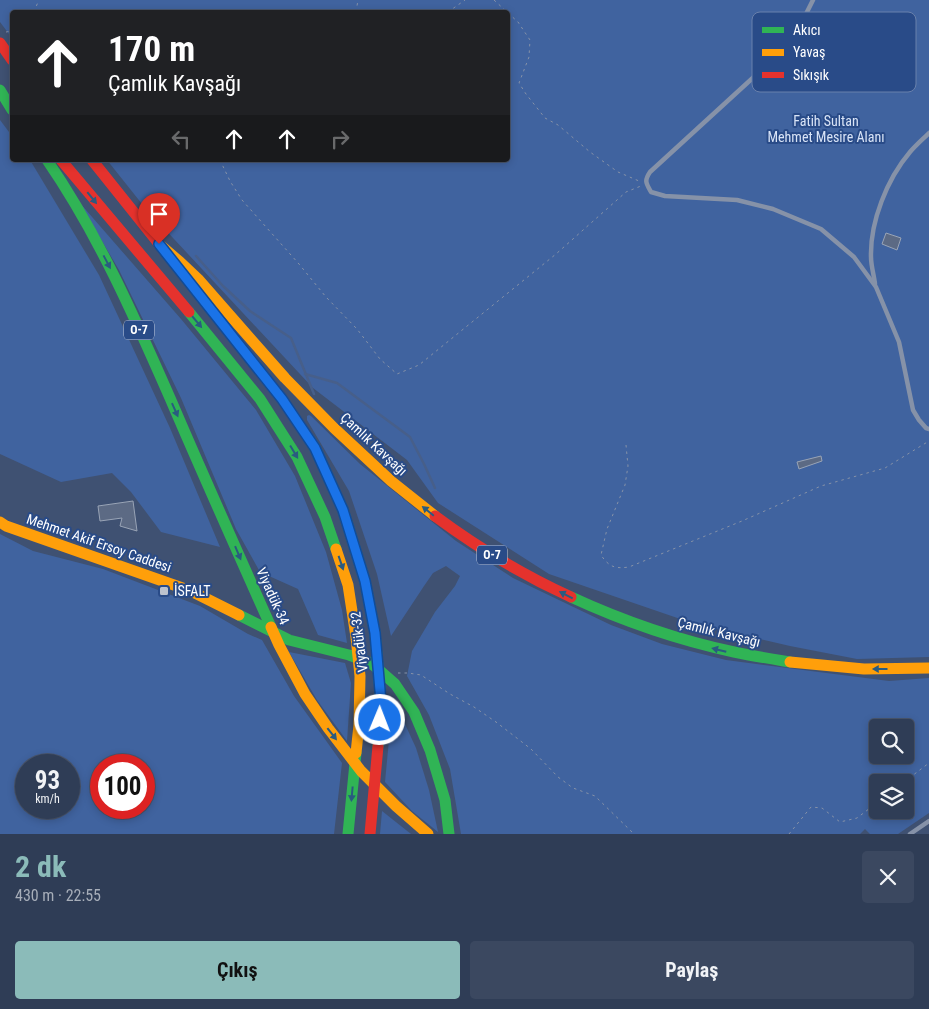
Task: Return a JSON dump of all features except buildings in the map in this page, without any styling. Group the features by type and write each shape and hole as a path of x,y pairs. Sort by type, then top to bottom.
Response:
{"main road":[{"path":"0,44 10,57"},
{"path":"0,89 10,100"},
{"path":"0,89 10,106"},
{"name":"Viyadük-34","path":"48,162 84,219 116,279 279,645 305,694 361,771 396,806 428,834"},
{"name":"Viyadük-32","path":"63,162 260,399 297,457 325,517 348,585 360,676 359,725 348,834"},
{"name":"O-7","path":"94,162 159,244"},
{"name":"Viyadük-32","path":"159,244 282,399 315,448 343,510 365,581 375,633 381,702 370,834"},
{"name":"Çamlık Kavşağı","path":"159,244 188,269 270,363 362,454 437,518 478,546 525,574 574,599 653,631 722,651 822,666 867,669 929,668"},
{"name":"Mehmet Akif Ersoy Caddesi","path":"0,522 6,526 191,591 289,640 349,655 371,663 395,684 414,712 430,750 445,800 449,834"}],"lane":[{"path":"807,12 813,0"},
{"path":"752,79 650,172 646,184 651,192 665,196 737,200 773,209 821,229 854,257 876,287"},
{"path":"929,133 909,153 893,176 880,205 873,229 871,257 876,287 899,342 913,410 919,420 929,429"},
{"path":"910,834 929,821"}],"path":[{"path":"451,10 464,0"},
{"path":"494,0 504,10"},
{"path":"510,15 518,22 530,40 528,57 519,83 536,107 545,118 558,125 590,152 618,172 646,184"},
{"path":"221,162 242,200 326,297 357,329 380,359 397,374 419,365 556,254 626,192 646,184"},
{"path":"626,445 628,466 624,486 607,528 601,554 607,563 618,568 629,567 647,560 821,486 885,468 929,441"},
{"path":"387,676 408,672 422,675 450,694 474,707 531,749 558,777 573,788 596,796 634,834"},
{"path":"914,774 929,763"},
{"path":"789,834 811,806 822,808 840,822 857,818 869,809"}],"green space":[{"name":"Fatih Sultan Mehmet Mesire Alanı","path":"0,0 929,0 929,657 857,659 790,646 692,623 549,574 438,503 407,460 313,388 146,209 109,162 510,162 510,10 10,10 10,35 0,22"},
{"path":"0,120 10,133 10,162 31,162 99,275 170,428 220,547 161,532 131,492 112,473 61,482 0,454"},
{"path":"79,202 181,319 256,410 295,476 326,552 342,610 347,643 318,635 298,589 260,572 236,529 181,398 119,270"},
{"path":"307,416 311,416 360,464 456,541 513,578 611,625 662,644 726,660 889,681 929,678 929,813 898,834 870,834 865,829 860,834 461,834 450,769 429,715 407,676 412,651 435,612 455,586 460,576 446,566 433,573 391,636 377,574 349,491 307,420"},
{"path":"0,534 33,551 103,569 200,606 262,640 294,696 342,763 334,834 0,834"},
{"path":"289,652 345,663 351,683 347,741 317,700"},
{"path":"393,698 416,748 429,790 438,832 412,811 385,782"},
{"path":"382,811 411,834 380,834"}],"waterway":[{"path":"196,256 223,286 250,311 291,338 314,394"},
{"path":"305,374 337,383 410,437 435,488"}],"traffic: fast":[{"path":"0,90 10,107"},
{"path":"48,162 83,217 129,306 271,627"},
{"path":"189,312 260,399 297,457 325,517 336,549"},
{"path":"309,439 315,448 343,510 365,581 375,633 381,702 378,746"},
{"path":"571,597 631,622 672,636 734,652 790,662"},
{"path":"239,615 289,640 349,655 371,663 395,684 414,712 430,750 445,800 449,834"},
{"path":"348,834 356,753"}],"traffic: slow":[{"path":"159,244 198,279 285,378 334,428 391,481 435,516"},
{"path":"0,522 6,526 191,591 239,615"},
{"path":"336,549 348,585 360,676 359,725 356,753"},
{"path":"271,627 305,694 328,728 361,771 396,806 428,834"},
{"path":"790,662 864,669 929,668"}],"traffic: jam":[{"path":"0,43 10,57"},
{"path":"63,162 189,312"},
{"path":"94,162 164,250"},
{"path":"214,313 282,399 309,439"},
{"path":"435,516 501,560 571,597"},
{"path":"370,834 378,746"}],"place":[{"name":"İSFALT","path":"164,591"}],"route":[{"path":"159,244 282,399 315,448 343,510 365,581 375,633 381,702 380,720"}]}
